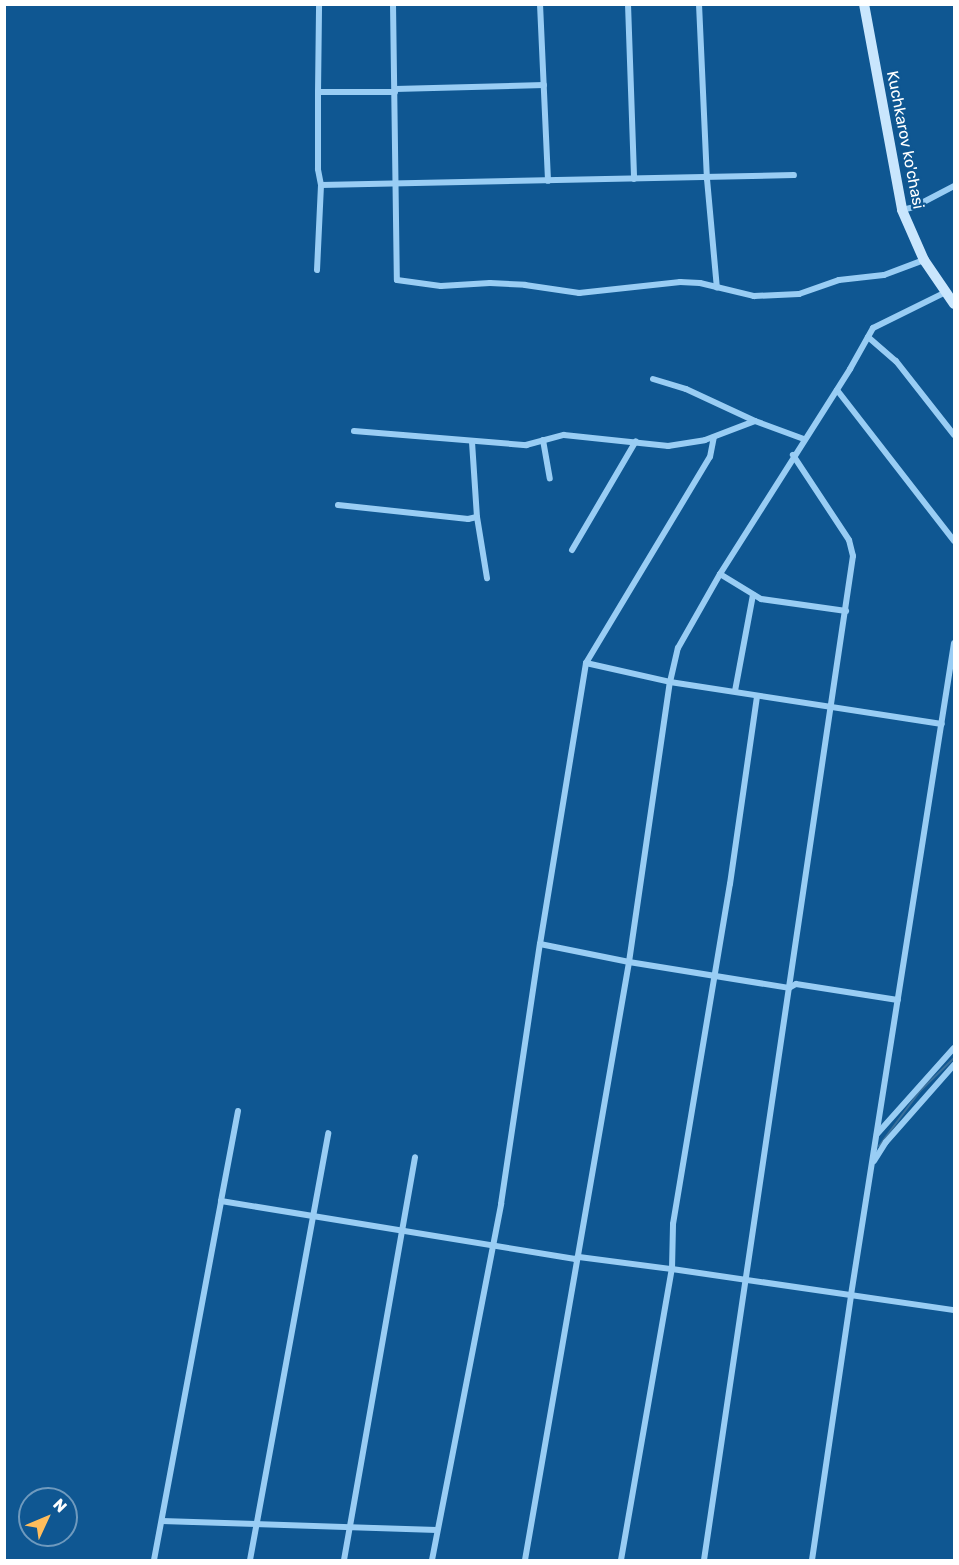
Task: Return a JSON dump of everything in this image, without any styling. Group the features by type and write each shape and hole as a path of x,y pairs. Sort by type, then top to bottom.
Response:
{"main road":[{"name":"Kuchkarov ko'chasi","path":"864,4 902,210 924,260 954,304"}],"street":[{"path":"317,270 321,185 318,169 319,4"},
{"path":"393,4 397,280 441,286 490,283 525,285 579,292 680,282 700,283 754,296 799,294 839,280 884,275 924,260"},
{"path":"540,4 548,181"},
{"path":"628,4 634,179"},
{"path":"699,4 707,179 717,288"},
{"path":"318,92 544,85"},
{"path":"321,185 794,176"},
{"path":"902,210 914,207 954,186"},
{"path":"525,1560 629,963 670,682 680,643 793,455 837,390 878,323 946,292"},
{"path":"868,337 896,361 954,435"},
{"path":"653,379 686,389 755,421 804,439"},
{"path":"837,390 954,541"},
{"path":"354,431 526,445 564,435 668,446 714,437 755,421"},
{"path":"432,1560 503,1195 540,944 586,663 710,458 714,437"},
{"path":"543,440 550,478"},
{"path":"572,550 636,441"},
{"path":"472,442 477,517 487,578"},
{"path":"704,1560 846,611 853,549 793,455"},
{"path":"338,505 468,519 477,517"},
{"path":"720,574 753,595 782,603 846,611"},
{"path":"735,691 753,595"},
{"path":"812,1560 851,1295 954,643"},
{"path":"586,663 670,682 942,724"},
{"path":"621,1560 672,1269 673,1224 716,976 757,696"},
{"path":"540,944 629,963 789,988 796,984 898,1000"},
{"path":"877,1134 954,1048"},
{"path":"872,1164 886,1142 954,1065"},
{"path":"154,1560 238,1111"},
{"path":"250,1560 328,1132"},
{"path":"344,1560 415,1156"},
{"path":"221,1201 575,1259 579,1257 745,1279 954,1311"},
{"path":"162,1521 437,1530"}],"waterway":[{"path":"879,1146 920,1091 954,1058"}]}
